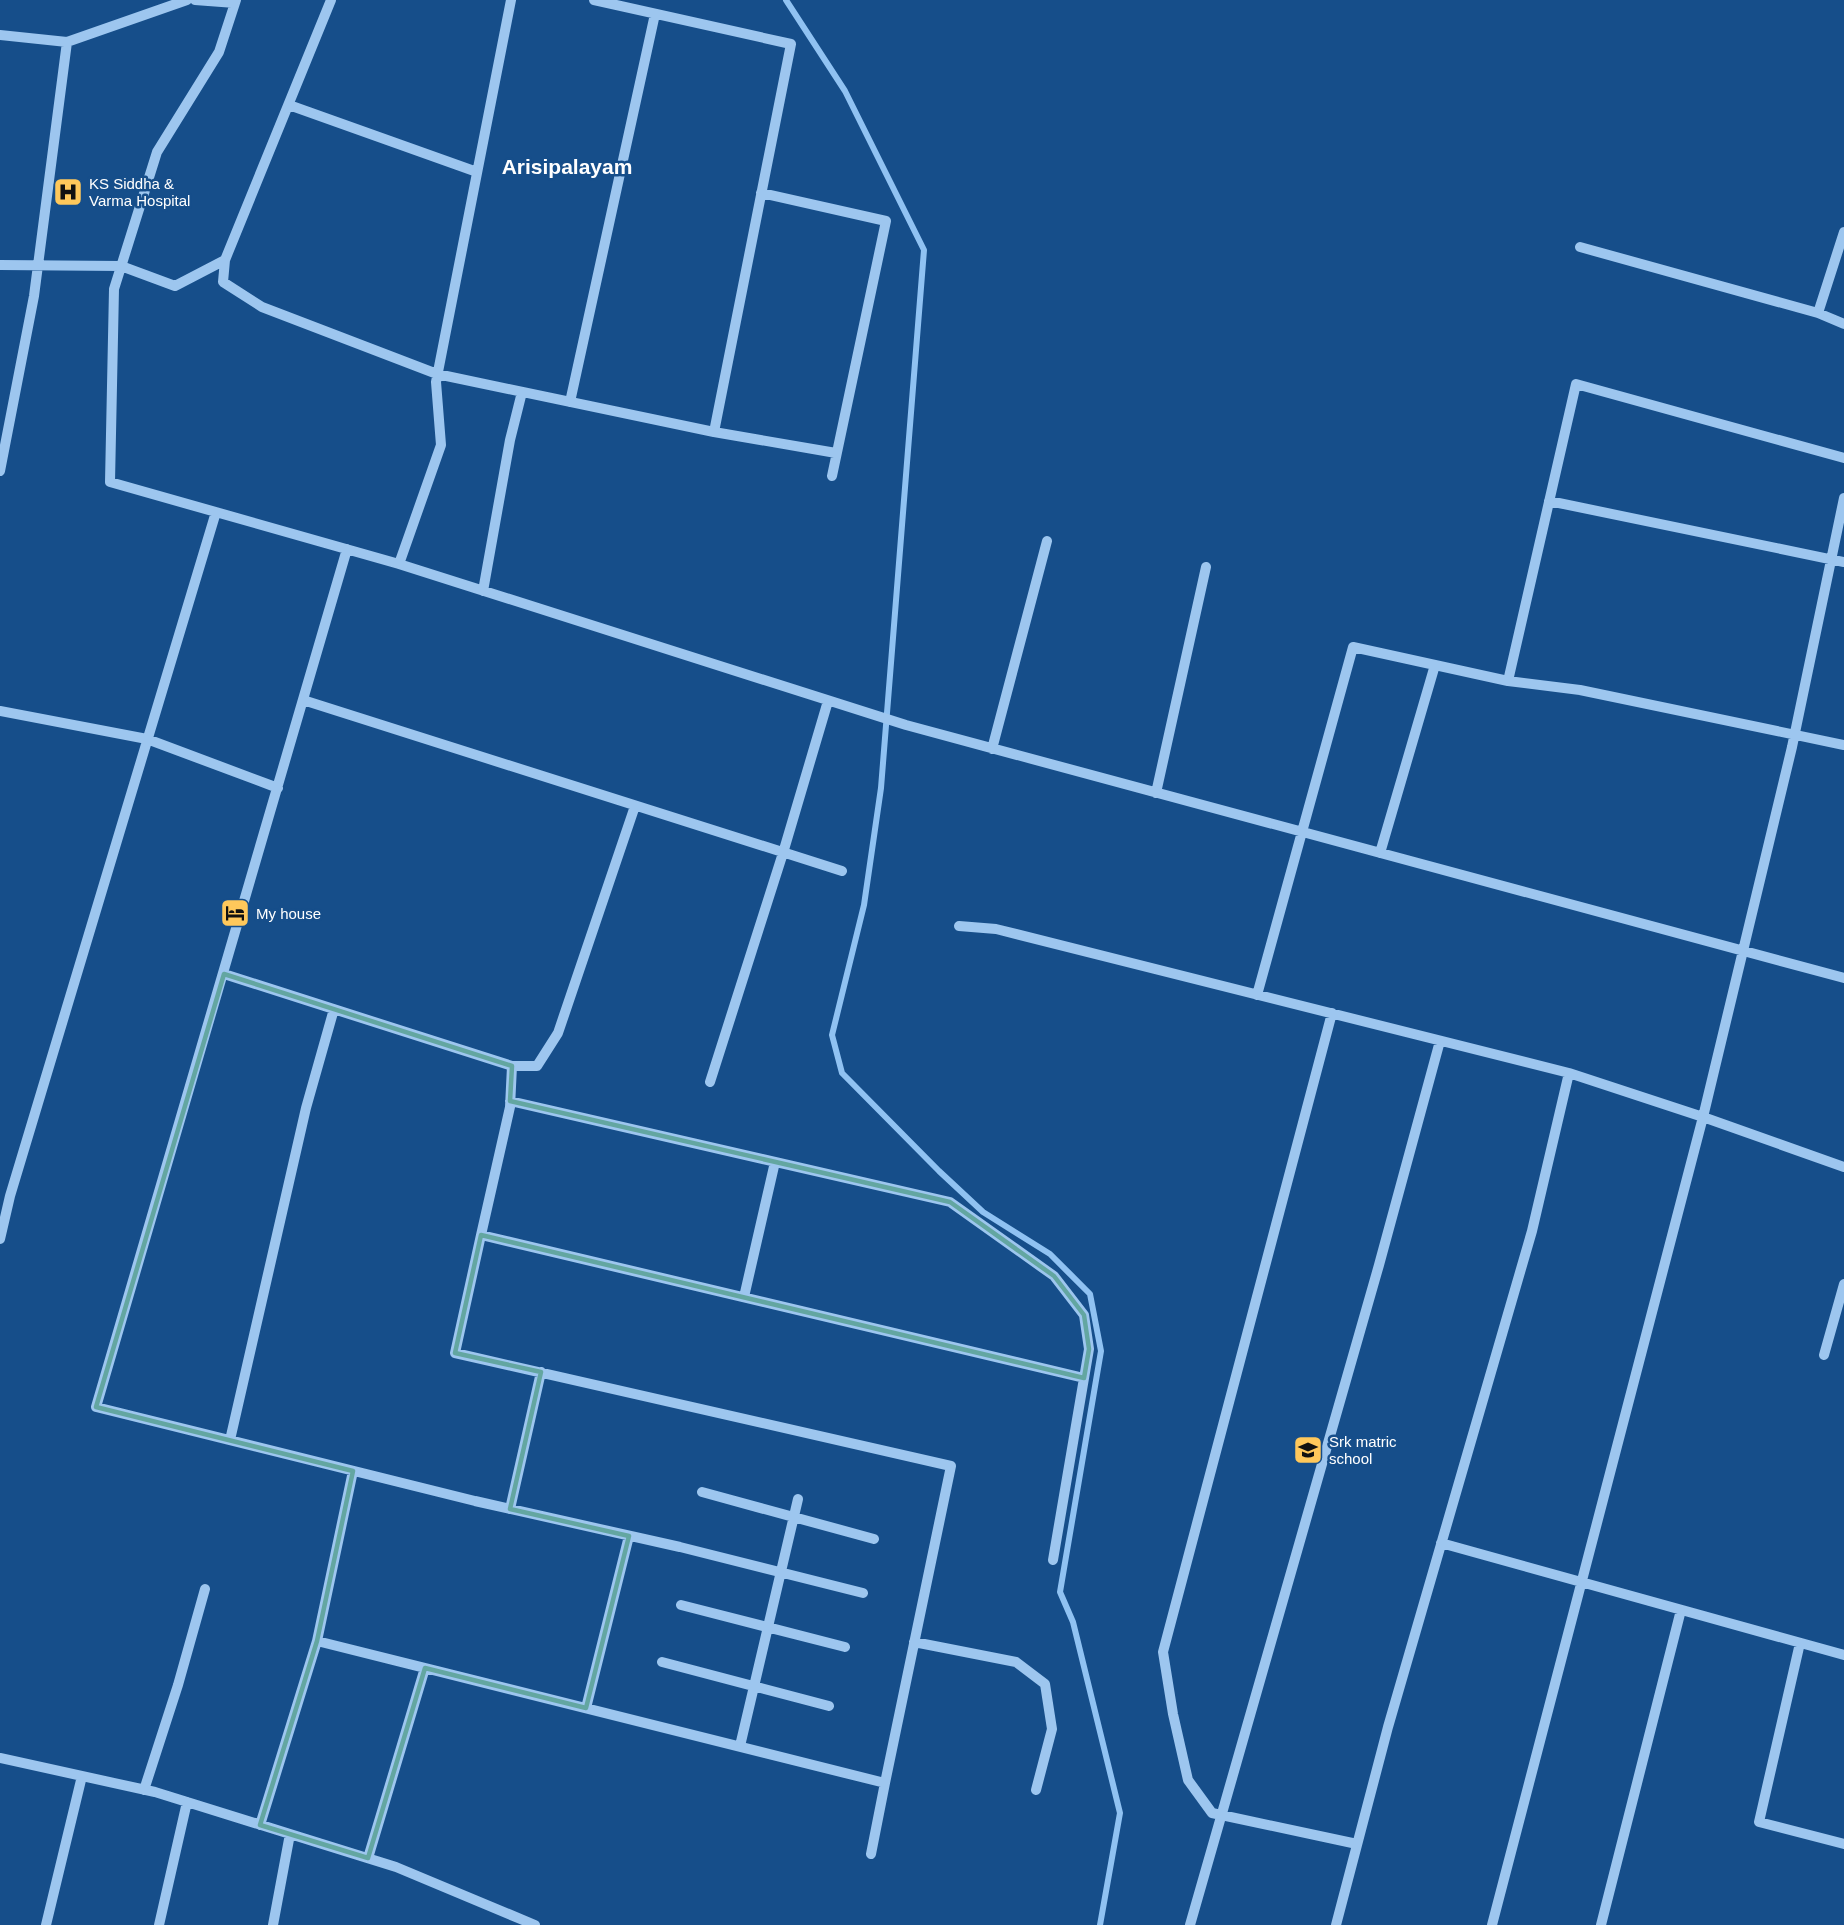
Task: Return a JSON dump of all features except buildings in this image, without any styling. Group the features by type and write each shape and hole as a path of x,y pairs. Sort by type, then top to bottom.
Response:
{"street":[{"path":"0,35 67,42 187,0"},
{"path":"195,0 235,2 219,52 157,152 114,289 110,482 399,564 894,722 1844,978"},
{"path":"332,0 225,260 223,282 262,307 437,374 714,432 836,453"},
{"path":"399,564 441,445 437,374 511,0"},
{"path":"594,0 791,44 714,432"},
{"path":"570,402 656,14"},
{"path":"0,471 34,296 67,42"},
{"path":"289,105 477,172"},
{"path":"761,193 886,221 832,476"},
{"path":"1818,313 1844,232"},
{"path":"1580,247 1818,313 1844,324"},
{"path":"0,265 121,266 175,286 225,260"},
{"path":"1508,681 1576,384 1844,458"},
{"path":"483,591 510,440 522,392"},
{"path":"1492,1925 1703,1117 1795,733 1844,498"},
{"path":"1549,501 1844,562"},
{"path":"0,1239 10,1196 216,512"},
{"path":"992,749 1047,542"},
{"path":"347,549 96,1407 863,1593"},
{"path":"1156,793 1206,567"},
{"path":"1257,995 1353,646 1508,681 1580,690 1844,745"},
{"path":"1380,853 1435,665"},
{"path":"303,700 842,871"},
{"path":"710,1082 783,853 828,700"},
{"path":"0,711 147,740 278,788"},
{"path":"224,974 512,1066 537,1066 558,1033 635,806"},
{"path":"959,926 996,929 1569,1073 1844,1167"},
{"path":"230,1440 306,1108 333,1009"},
{"path":"1332,1013 1163,1652 1173,1714 1188,1780 1212,1813 1357,1844"},
{"path":"1190,1925 1379,1265 1440,1041"},
{"path":"512,1066 510,1101 455,1353 951,1466 871,1854"},
{"path":"1336,1925 1388,1727 1532,1232 1569,1073"},
{"path":"510,1101 950,1202 1054,1276 1084,1315 1089,1349 1053,1560"},
{"path":"744,1297 776,1162"},
{"path":"481,1235 1084,1378"},
{"path":"1824,1355 1844,1284"},
{"path":"510,1509 541,1372"},
{"path":"260,1825 317,1641 353,1471"},
{"path":"702,1492 874,1539"},
{"path":"740,1746 798,1499"},
{"path":"586,1708 629,1536"},
{"path":"1441,1543 1844,1655"},
{"path":"144,1790 178,1685 205,1589"},
{"path":"681,1605 845,1647"},
{"path":"1601,1925 1681,1610"},
{"path":"317,1641 885,1783"},
{"path":"914,1642 1016,1662 1045,1684 1052,1729 1036,1790"},
{"path":"1800,1643 1759,1822 1844,1844"},
{"path":"662,1662 829,1706"},
{"path":"368,1858 425,1668"},
{"path":"0,1758 144,1790 368,1858 396,1867 536,1925"},
{"path":"46,1925 82,1776"},
{"path":"159,1925 188,1802"},
{"path":"273,1925 290,1834"}],"highlighted area":[{"path":"224,974 512,1066 510,1101 950,1202 1054,1276 1084,1315 1089,1349 1084,1378 481,1235 455,1353 541,1372 510,1509 629,1536 586,1708 425,1668 368,1858 260,1825 317,1641 353,1471 96,1407"}],"waterway":[{"path":"786,0 845,91 924,250 881,788 864,905 832,1035 842,1073 939,1171 983,1212 1050,1254 1090,1294 1101,1351 1060,1592 1073,1622 1120,1813 1100,1925"}],"place":[{"name":"KS Siddha & Varma Hospital","path":"68,192"},
{"name":"My house","path":"235,913"},
{"name":"Srk matric school","path":"1308,1450"}],"district":[{"name":"Arisipalayam","path":"567,166"}]}
